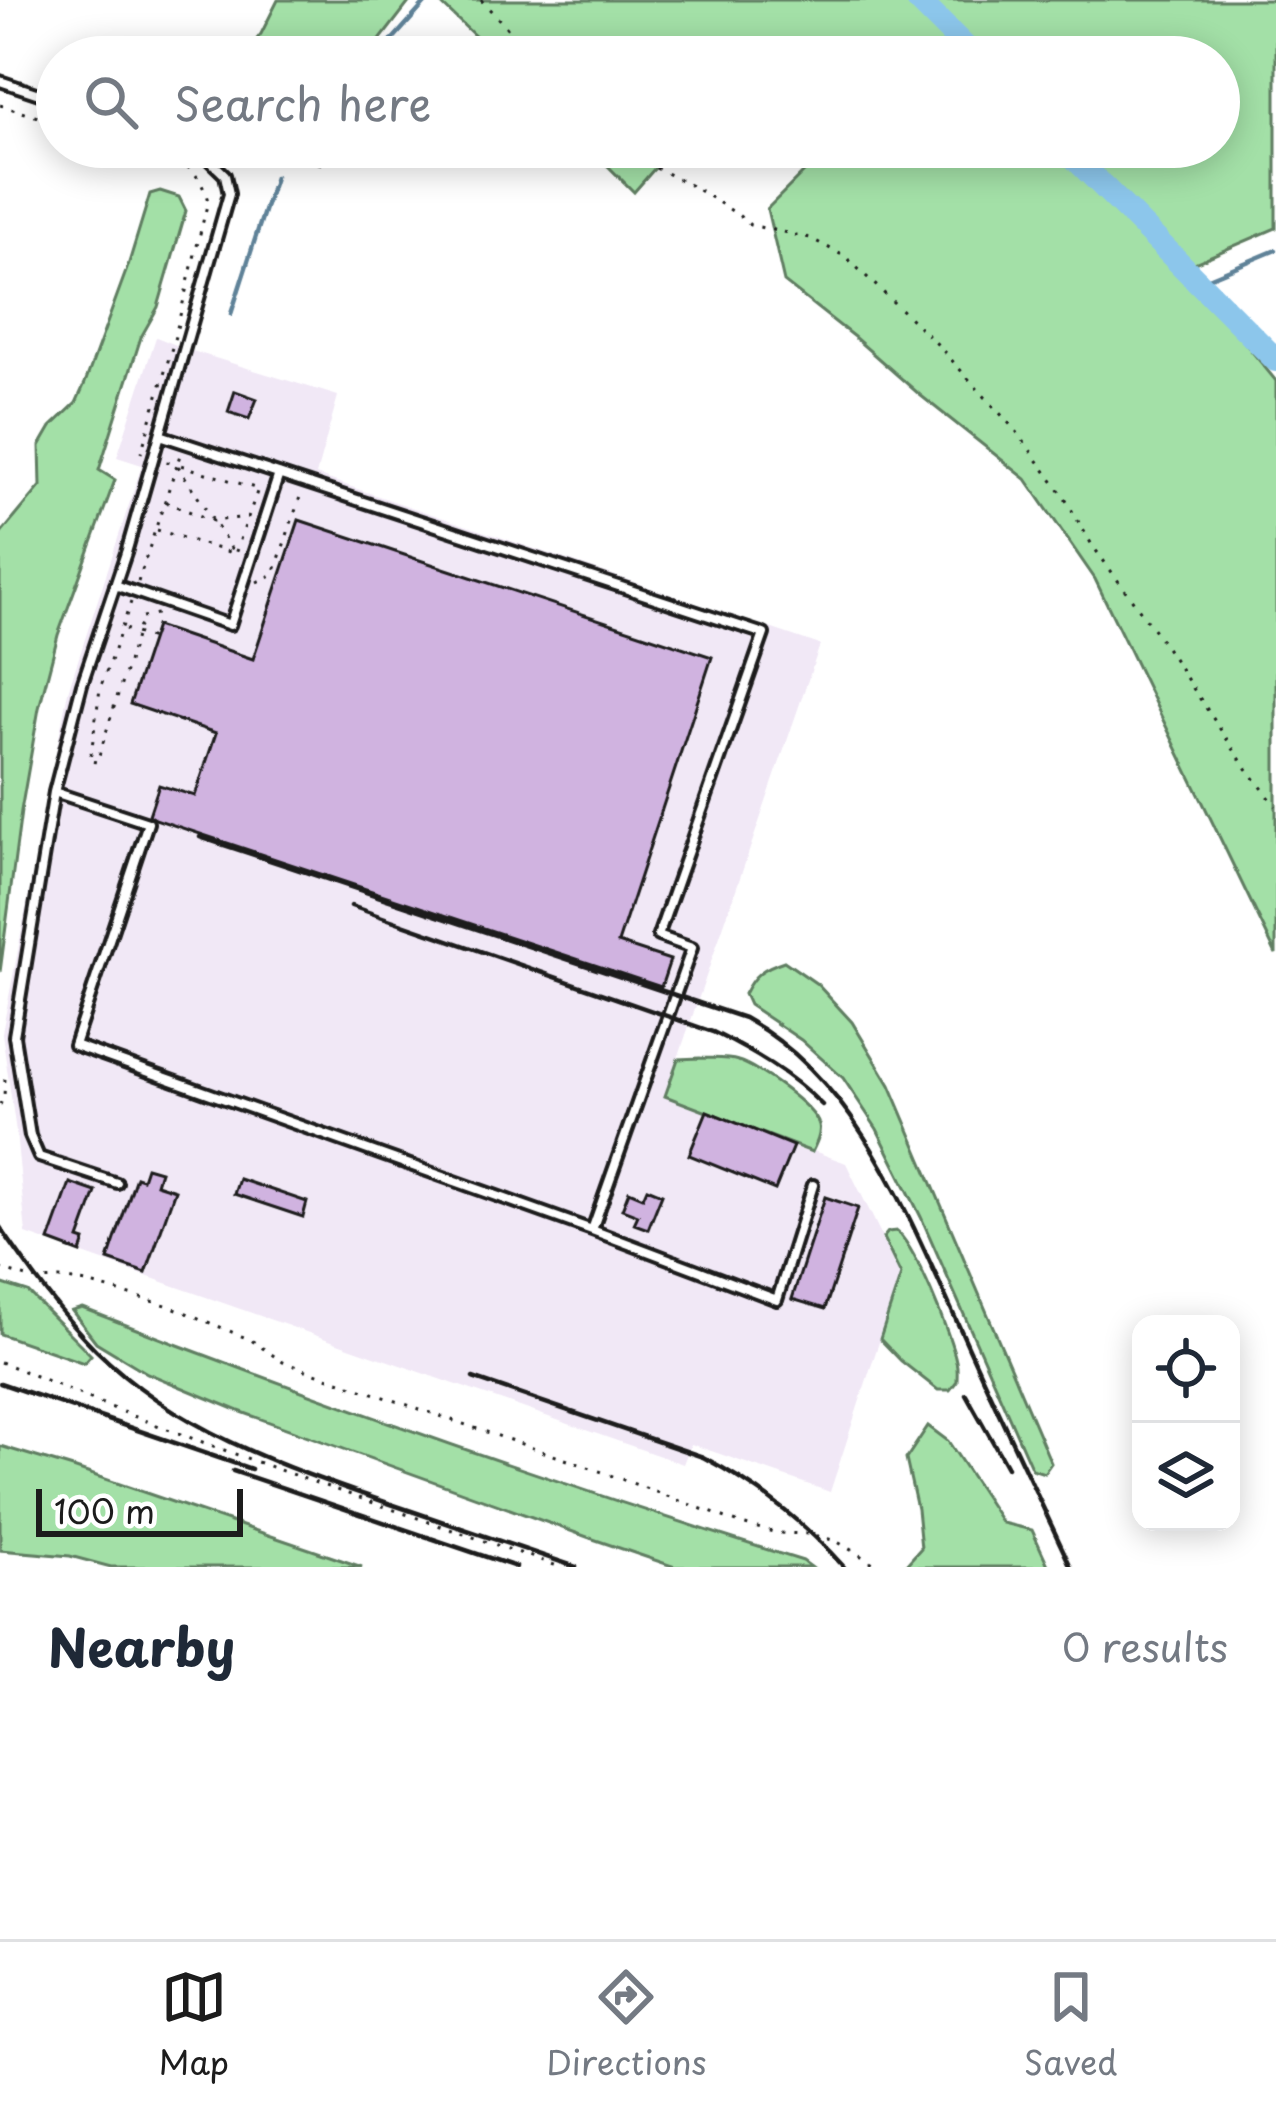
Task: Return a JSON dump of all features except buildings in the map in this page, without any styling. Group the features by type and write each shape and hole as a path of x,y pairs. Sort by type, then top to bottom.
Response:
{"lane":[{"path":"0,81 36,93"},
{"path":"117,1183 39,1157 30,1136 14,1036 54,792 229,194 219,168"},
{"path":"160,434 764,634 658,936 692,948 592,1230"},
{"path":"115,585 230,625 278,474"},
{"path":"54,792 148,823 74,1045 777,1300 813,1185"}],"path":[{"path":"481,0 514,36"},
{"path":"0,105 36,116"},
{"path":"656,168 750,225 810,238 846,257 936,344 1017,432 1063,494 1092,545 1276,806"},
{"path":"177,464 184,442"},
{"path":"177,464 258,489 235,554"},
{"path":"177,464 235,554"},
{"path":"241,590 274,574 302,494 274,486"},
{"path":"165,502 214,521 248,517"},
{"path":"155,530 235,554"},
{"path":"122,628 152,639"},
{"path":"0,1105 5,1078"},
{"path":"0,1269 37,1280 87,1283 170,1306 250,1340 283,1362 745,1525 836,1540 880,1567"},
{"path":"0,1362 219,1448 560,1567"}],"shaded area":[{"path":"156,337 338,396 316,475 820,645 665,1096 846,1163 901,1275 830,1492 691,1444 683,1464 26,1234 2,1033 68,691 142,465 117,457"}],"green space":[{"path":"278,0 411,0 383,36 261,34"},
{"path":"437,0 1276,0 1276,228 1178,270 1276,381 1276,954 1095,579 1026,479 784,282 767,209 808,168 1240,168 1240,36 475,36"},
{"path":"610,168 655,168 634,192"},
{"path":"160,191 179,197 186,211 158,307 141,337 99,470 115,480 58,635 39,708 0,972 0,535 41,486 40,446 51,427 76,403 150,194"},
{"path":"784,961 817,984 852,1022 890,1085 1051,1463 1044,1473 1032,1469 877,1129 843,1078 801,1040 749,1005 744,994 752,981"},
{"path":"678,1059 746,1064 796,1098 819,1125 812,1152 665,1096"},
{"path":"896,1231 922,1271 953,1349 957,1381 950,1390 938,1390 880,1339 901,1275 883,1238"},
{"path":"0,1283 28,1292 91,1355 84,1363 0,1334"},
{"path":"82,1308 441,1441 811,1567 675,1567 590,1538 147,1373 96,1342 72,1311"},
{"path":"928,1426 948,1441 1002,1523 1032,1530 1049,1567 904,1567 921,1548 906,1459"},
{"path":"0,1446 362,1567 111,1567 70,1556 0,1550"}],"waterway":[{"path":"396,36 428,0"},
{"path":"918,0 954,36"},
{"path":"1085,168 1276,360"},
{"path":"231,314 275,177"},
{"path":"1199,282 1276,250"}],"railway":[{"path":"200,837 744,1018 784,1045 819,1078 877,1158 1071,1567"},
{"path":"351,906 713,1032 770,1064 822,1105"},
{"path":"0,1227 57,1306 96,1350 127,1378 195,1423 307,1474 576,1567"},
{"path":"473,1378 703,1457 778,1506 844,1567"},
{"path":"0,1383 251,1469"},
{"path":"966,1394 1007,1467"},
{"path":"233,1471 516,1567"}]}
